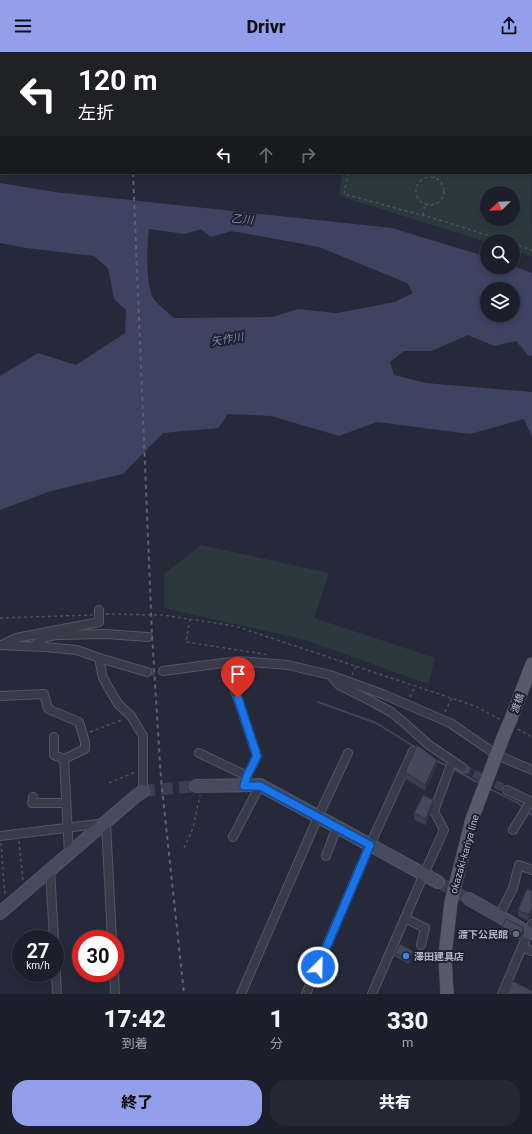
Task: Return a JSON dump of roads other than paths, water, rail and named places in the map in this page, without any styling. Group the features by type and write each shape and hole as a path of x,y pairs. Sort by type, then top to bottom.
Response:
{"main road":[{"name":"渡橋","path":"509,726 532,664"},
{"name":"okazaki-kariya line","path":"447,994 445,956 450,902 472,819 509,726"}],"street":[{"path":"2,644 16,638 99,622 99,612"},
{"path":"33,646 46,637 56,635 106,634 148,637"},
{"path":"2,644 77,650 147,672"},
{"path":"3,911 69,853 136,796 144,791 143,736 131,716 118,704 103,678 99,658"},
{"path":"163,671 235,662 288,665 330,675 386,695 442,719 497,755 532,770"},
{"path":"330,675 339,685 369,700 402,721 429,745 463,768"},
{"path":"234,684 257,756 246,781"},
{"path":"0,696 44,694 48,710 79,722 85,749 64,759 54,755 54,737"},
{"path":"306,994 370,845 413,751"},
{"path":"199,753 246,781 260,786 438,882"},
{"path":"241,994 318,817 348,753"},
{"path":"64,759 69,853"},
{"path":"372,994 444,830 434,811 452,762"},
{"path":"199,786 246,781"},
{"path":"233,837 260,786"},
{"path":"507,790 531,802 513,830"},
{"path":"33,797 32,803 66,803"},
{"path":"0,836 106,822"},
{"path":"106,822 112,930"},
{"path":"326,856 337,827"},
{"path":"499,916 513,888 519,866 532,870"},
{"path":"50,870 53,930"},
{"path":"469,899 499,916 530,928 502,994"},
{"path":"405,918 425,928 421,946"},
{"path":"522,947 532,951"},
{"path":"57,982 58,994"},
{"path":"114,982 115,994"}],"water":[{"path":"0,183 55,192 392,228 480,255 480,274 520,274 520,269 532,273 532,356 528,355 516,341 494,346 468,335 431,351 404,351 390,362 394,375 426,383 532,392 532,437 524,419 470,434 377,422 339,436 271,416 228,414 218,428 163,433 123,474 51,491 0,510 0,376 38,353 76,365 125,333 126,310 114,299 108,268 94,256 26,248 0,243","holes":["149,229 185,234 201,229 211,237 232,231 319,247 407,283 413,293 395,302 337,313 298,309 272,317 174,318 156,301 152,296 150,289 148,263"]}],"waterway":[{"path":"318,702 376,723 418,749"},
{"path":"435,760 449,767"},
{"path":"453,769 481,784"},
{"path":"488,788 518,803 524,808"},
{"path":"527,811 532,815"}],"tunnel":[{"path":"147,672 163,671"},
{"path":"463,768 507,790"},
{"path":"143,791 196,786"},
{"path":"438,882 469,899"}],"railway":[{"path":"133,174 152,635 161,779 184,994"}],"place":[{"name":"渡下公民館","path":"516,934"},
{"name":"澤田建具店","path":"406,956"}],"water label":[{"name":"乙川","path":"242,219"},
{"name":"矢作川","path":"227,339"}]}
